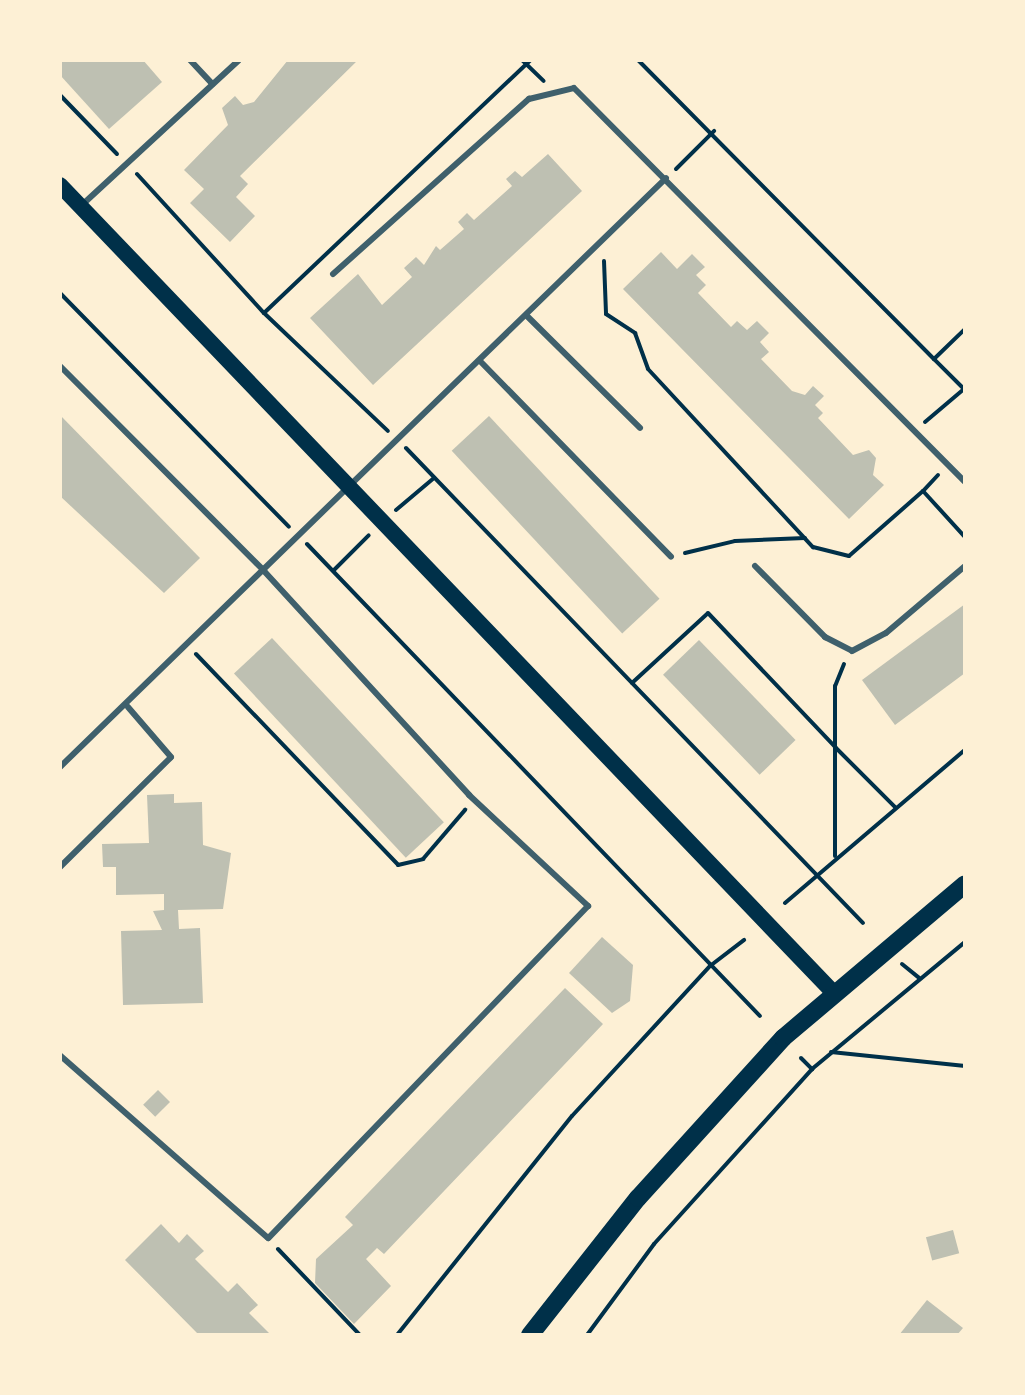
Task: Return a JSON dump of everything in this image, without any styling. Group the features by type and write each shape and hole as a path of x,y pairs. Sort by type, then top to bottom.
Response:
{"main road":[{"path":"60,185 831,990"},
{"path":"530,1335 638,1198 831,990 965,884"}],"lane":[{"path":"190,60 212,84"},
{"path":"80,206 239,60"},
{"path":"333,274 529,99 551,88 574,88 965,482"},
{"path":"60,767 128,707 299,537 401,443 666,178"},
{"path":"527,316 640,428"},
{"path":"481,362 671,557"},
{"path":"60,366 264,571 469,795 588,906 268,1238 60,1055"},
{"path":"755,566 825,637 852,651 886,633 965,566"},
{"path":"60,867 171,757 128,707"}],"path":[{"path":"638,60 714,131 964,390 915,431"},
{"path":"264,313 527,61 551,88"},
{"path":"60,95 264,313 401,443 863,923"},
{"path":"666,178 714,131"},
{"path":"603,241 606,314 635,333 648,369 805,538 824,554 849,556 923,491 948,464"},
{"path":"60,293 760,1016"},
{"path":"934,359 965,329"},
{"path":"923,491 965,537"},
{"path":"671,557 735,541 805,538"},
{"path":"632,683 708,613 895,807"},
{"path":"189,646 398,865 423,859 463,817 469,795"},
{"path":"835,856 835,686 852,651"},
{"path":"785,903 815,873 965,750"},
{"path":"397,1335 572,1116 710,966 744,940"},
{"path":"587,1335 654,1244 812,1069 965,942"},
{"path":"902,964 919,978"},
{"path":"831,1052 965,1066"},
{"path":"801,1058 812,1069"},
{"path":"268,1238 360,1335"}],"building":[{"path":"60,60 143,60 162,82 109,129 60,75"},
{"path":"288,60 358,60 240,176 248,184 236,197 255,216 230,242 190,203 204,189 184,170 228,125 222,108 235,96 243,105 254,102"},
{"path":"548,154 582,191 373,385 310,318 358,274 382,305 412,277 404,268 416,257 424,265 436,246 440,250 464,229 458,222 467,213 474,220 512,186 506,179 515,171 522,177"},
{"path":"661,252 677,269 692,254 705,267 696,275 706,285 698,293 731,327 737,321 747,330 757,321 769,333 760,342 769,352 761,359 792,391 805,395 813,386 824,396 815,405 823,413 818,418 853,455 869,450 876,458 873,475 884,485 849,519 623,289"},
{"path":"60,415 200,558 164,593 60,496"},
{"path":"489,416 659,599 622,634 452,451"},
{"path":"965,604 965,673 895,725 862,680"},
{"path":"272,638 444,822 406,858 234,673"},
{"path":"699,640 796,740 760,775 663,675"},
{"path":"174,794 174,803 202,802 203,845 231,853 223,909 178,910 179,929 200,928 203,1003 123,1005 121,931 162,930 153,911 164,910 164,894 116,895 116,867 103,867 102,844 149,843 147,795"},
{"path":"602,937 633,965 630,1001 612,1013 569,973"},
{"path":"565,988 603,1024 384,1254 377,1248 366,1259 391,1286 354,1324 315,1283 316,1259 353,1225 345,1217"},
{"path":"158,1090 170,1102 155,1117 143,1105"},
{"path":"161,1224 179,1243 187,1234 204,1251 195,1259 228,1292 237,1283 258,1305 249,1313 271,1335 199,1335 125,1260"},
{"path":"953,1230 959,1253 932,1260 926,1237"},
{"path":"927,1300 963,1328 957,1335 899,1335"}]}
